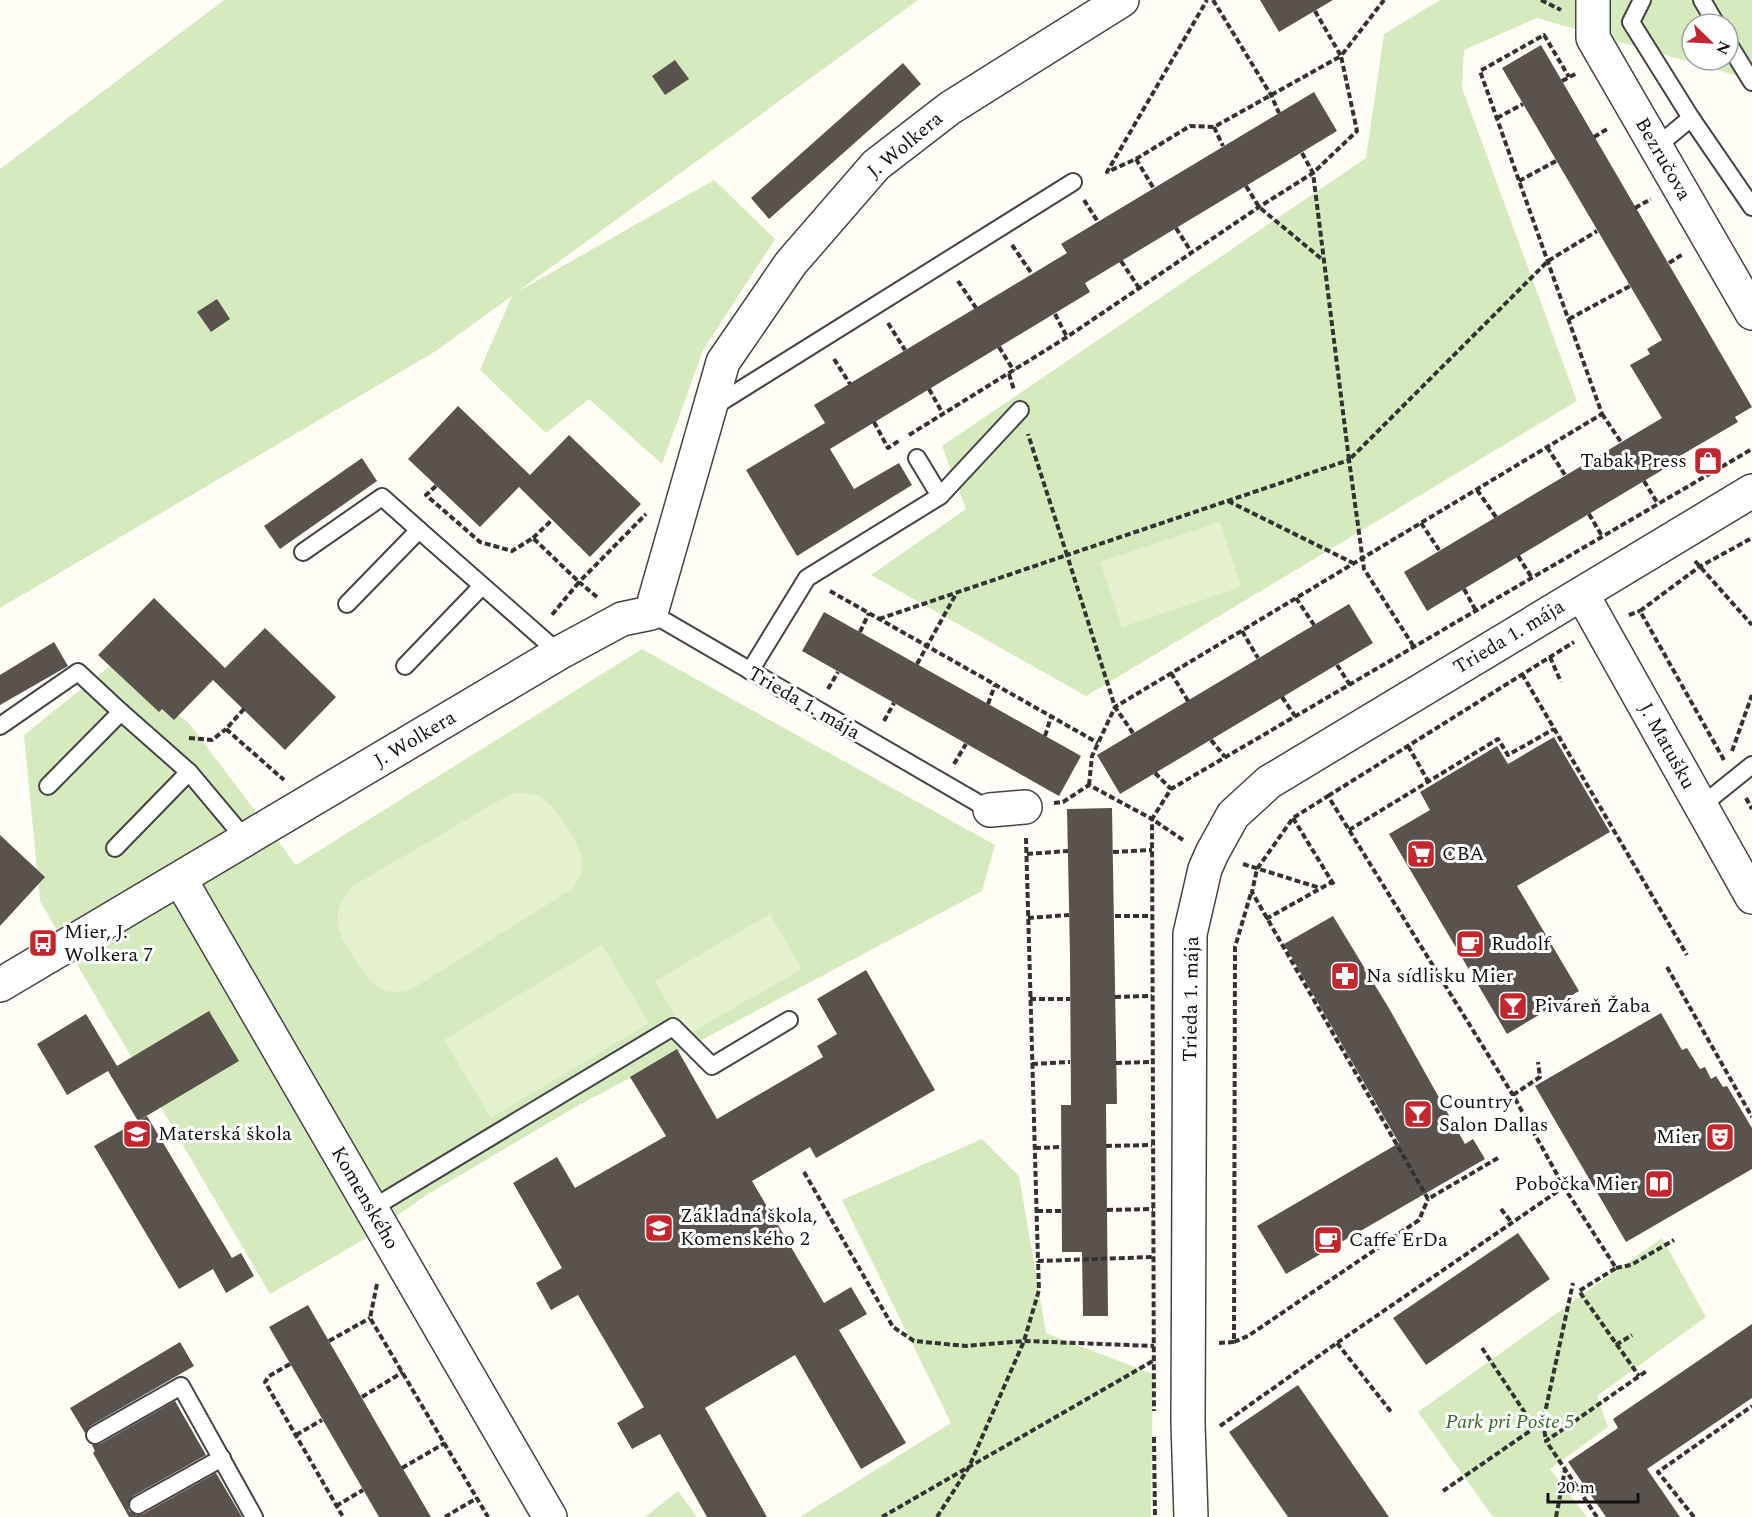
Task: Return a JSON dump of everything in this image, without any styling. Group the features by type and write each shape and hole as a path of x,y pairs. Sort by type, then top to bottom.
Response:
{"street":[{"name":"J. Wolkera","path":"0,985 559,653 622,619 651,613 723,362 791,263 876,165 950,108 1122,0"},
{"name":"Bezručova","path":"1593,0 1593,38 1752,313"},
{"name":"Trieda 1. mája","path":"1191,1517 1188,1423 1190,934 1205,869 1212,853 1233,815 1269,782 1752,491"},
{"name":"J. Matušku","path":"1582,594 1752,897"},
{"name":"Trieda 1. mája","path":"990,810 1025,807"},
{"name":"Komenského","path":"180,879 550,1517"}],"lane":[{"path":"1642,0 1631,22 1691,118 1752,207"},
{"path":"1740,62 1752,82"},
{"path":"1656,147 1691,118"},
{"path":"710,408 1074,182"},
{"path":"750,671 807,578 940,496 1020,410"},
{"path":"916,458 940,496"},
{"path":"303,552 382,497 559,653"},
{"path":"347,604 419,531"},
{"path":"405,666 482,586"},
{"name":"Trieda 1. mája","path":"651,613 990,810"},
{"path":"0,726 78,672 189,772 246,840"},
{"path":"48,786 121,712"},
{"path":"1701,806 1752,765"},
{"path":"115,848 189,772"},
{"path":"371,1209 673,1027 712,1066 789,1020"},
{"path":"95,1436 181,1386 254,1517"},
{"path":"138,1505 222,1458"}],"path":[{"path":"1207,0 1107,172 1136,159 1190,126 1214,128 1341,56 1384,0"},
{"path":"1213,0 1271,95 1279,113"},
{"path":"874,422 888,448 1067,337 1313,173 1357,131 1341,56 1315,11"},
{"path":"1569,77 1544,35 1480,71 1602,414 1621,442"},
{"path":"1562,81 1584,68"},
{"path":"1497,118 1523,104"},
{"path":"1594,137 1617,124"},
{"path":"1214,128 1223,146"},
{"path":"1302,153 1313,173 1364,569 1414,647"},
{"path":"1136,159 1154,189"},
{"path":"1519,181 1556,161"},
{"path":"1246,186 1259,207 1324,261"},
{"path":"1635,208 1659,194"},
{"path":"1000,227 1032,274"},
{"path":"1176,228 1192,253"},
{"path":"879,619 1349,460 1548,261 1597,231"},
{"path":"945,261 976,308"},
{"path":"1121,261 1139,288"},
{"path":"1569,319 1630,286"},
{"path":"875,305 905,350"},
{"path":"1054,314 1067,337"},
{"path":"999,347 1014,371"},
{"path":"1009,374 1114,707 1133,734"},
{"path":"929,389 943,414"},
{"path":"1089,785 1092,756 1114,707 1602,414"},
{"path":"1547,447 1565,476"},
{"path":"1154,1422 1152,819 1171,789 1752,449"},
{"path":"1644,481 1658,504"},
{"path":"1477,490 1496,517"},
{"path":"1668,498 1677,535 1700,567 1752,625"},
{"path":"1227,501 1353,564"},
{"path":"1588,514 1602,537"},
{"path":"532,538 552,520"},
{"path":"1421,523 1439,550"},
{"path":"1234,1342 1235,947 1257,868 1293,818 1600,626 1640,611 1700,567 1752,538"},
{"path":"1518,556 1532,578"},
{"path":"807,578 1098,743"},
{"path":"1464,589 1476,611"},
{"path":"917,664 957,593"},
{"path":"1296,598 1314,625"},
{"path":"1640,611 1727,765 1752,695"},
{"path":"860,632 869,613"},
{"path":"1242,631 1258,658"},
{"path":"1550,657 1561,682"},
{"path":"1337,664 1350,685"},
{"path":"1171,673 1188,700"},
{"path":"1522,674 1687,955"},
{"path":"988,704 995,685"},
{"path":"1282,697 1295,716"},
{"path":"1045,736 1051,717"},
{"path":"185,736 192,739 212,740 226,729"},
{"path":"1349,830 1498,739 1508,755 1554,729"},
{"path":"1211,740 1225,757"},
{"path":"1408,746 1428,781"},
{"path":"1155,773 1171,789"},
{"path":"1735,780 1752,809"},
{"path":"937,1517 969,1467 1024,1341 1039,1290 1025,807 1063,802 1089,785"},
{"path":"1089,785 1152,819"},
{"path":"1328,796 1513,1095 1564,1187 1616,1268"},
{"path":"1266,919 1333,883 1293,818"},
{"path":"1113,852 1152,850"},
{"path":"1026,854 1068,851"},
{"path":"1257,868 1320,888"},
{"path":"1252,892 1428,1199"},
{"path":"1028,918 1069,915"},
{"path":"1114,916 1152,916"},
{"path":"1667,967 1752,1117"},
{"path":"1115,997 1152,996"},
{"path":"1030,999 1070,999"},
{"path":"1032,1064 1070,1062"},
{"path":"1116,1063 1152,1062"},
{"path":"1513,1095 1539,1077 1538,1062"},
{"path":"1106,1146 1152,1145"},
{"path":"1035,1148 1061,1147"},
{"path":"804,1172 893,1327 914,1341 966,1346 1024,1341 1153,1346 1234,1342 1248,1336 1419,1220 1428,1199 1498,1158"},
{"path":"1211,1433 1564,1187"},
{"path":"1107,1210 1153,1209"},
{"path":"1501,1209 1512,1223"},
{"path":"1037,1211 1061,1211"},
{"path":"1639,1377 1579,1291 1616,1268 1631,1265 1674,1240"},
{"path":"1038,1261 1152,1257"},
{"path":"1573,1283 1543,1422 1546,1441 1597,1517"},
{"path":"329,1341 370,1318 488,1517"},
{"path":"1616,1345 1632,1335"},
{"path":"1337,1343 1392,1413"},
{"path":"1482,1348 1535,1428"},
{"path":"882,1517 1153,1361"},
{"path":"290,1364 269,1376 265,1382 343,1517"},
{"path":"1546,1441 1648,1370"},
{"path":"362,1397 403,1372"},
{"path":"1694,1517 1658,1472 1752,1406"},
{"path":"296,1436 322,1420"},
{"path":"1443,1491 1543,1422"},
{"path":"1154,1434 1155,1517"},
{"path":"402,1468 445,1443"},
{"path":"1557,1517 1566,1470"},
{"path":"336,1506 363,1490"},
{"path":"445,1517 477,1498"}],"green space":[{"path":"224,0 918,0 517,292 714,180 775,239 703,350 662,464 589,399 546,433 480,370 512,296 436,351 0,608 0,169"},
{"path":"1440,0 1752,0 1752,80 1724,72 1740,72 1740,12 1680,12 1680,59 1537,18 1464,50 1462,88 1577,401 1086,696 871,575 966,509 942,446 1366,158 1384,34"},
{"path":"1220,522 1241,587 1122,627 1100,562"},
{"path":"642,649 995,845 982,891 579,1105 428,1194 363,1240 270,1294 40,901 24,735 110,666 188,722 296,865"},
{"path":"517,793 535,795 546,801 573,837 582,863 579,877 572,889 412,989 390,992 375,985 346,946 341,935 338,911 343,899 353,886 507,796"},
{"path":"770,914 802,969 686,1035 655,981"},
{"path":"602,945 649,1023 491,1118 444,1040"},
{"path":"982,1139 1019,1176 1046,1333 1153,1374 1151,1517 800,1517 951,1423 842,1200"},
{"name":"Park pri Pošte 5","path":"1662,1238 1706,1317 1597,1396 1608,1427 1550,1469 1587,1517 1493,1517 1418,1412"},
{"path":"678,1491 697,1517 645,1517"}],"building":[{"path":"1260,0 1333,0 1279,32"},
{"path":"1541,45 1752,407 1735,417 1738,422 1678,457 1679,460 1427,611 1404,572 1662,418 1630,365 1650,354 1647,349 1662,340 1502,68"},
{"path":"675,60 689,79 665,95 652,76"},
{"path":"903,63 921,84 769,219 751,198"},
{"path":"1314,92 1337,131 1085,283 1090,292 830,449 854,489 899,463 912,485 797,556 746,470 825,423 814,405 1067,253 1061,244"},
{"path":"217,299 230,319 211,332 197,312"},
{"path":"458,406 530,475 569,435 641,504 590,557 519,487 480,527 408,459"},
{"path":"362,458 377,481 280,549 264,526"},
{"path":"154,598 225,668 265,628 336,697 285,750 213,680 174,720 162,709 159,712 98,655"},
{"path":"1349,604 1373,643 1120,794 1097,755"},
{"path":"824,612 1081,756 1059,796 802,651"},
{"path":"54,642 68,666 0,705 0,675"},
{"path":"1554,737 1610,832 1517,886 1579,991 1507,1034 1389,834 1430,810 1420,792 1497,746 1508,764"},
{"path":"1112,808 1117,1104 1106,1104 1108,1316 1083,1316 1082,1252 1062,1252 1061,1105 1071,1105 1067,809"},
{"path":"0,835 45,877 0,926"},
{"path":"1333,916 1390,1010 1465,1144 1473,1139 1485,1159 1286,1274 1257,1226 1399,1143 1284,944"},
{"name":"Základná škola, Komenského 2","path":"866,970 935,1090 816,1158 810,1147 752,1181 824,1303 851,1287 867,1314 839,1330 906,1443 861,1469 795,1355 705,1408 767,1517 707,1517 660,1434 632,1449 617,1423 644,1407 578,1295 551,1310 536,1283 562,1268 513,1183 557,1157 575,1188 666,1136 630,1077 677,1049 717,1119 823,1057 817,1046 837,1034 817,999"},
{"path":"209,1011 239,1061 138,1121 108,1071 67,1095 37,1044 86,1014 117,1066"},
{"path":"1661,1013 1682,1050 1687,1048 1700,1069 1705,1067 1711,1079 1716,1076 1723,1087 1727,1086 1752,1128 1752,1169 1626,1242 1535,1086"},
{"path":"147,1116 232,1258 225,1262 241,1253 254,1276 226,1293 213,1269 179,1289 94,1146"},
{"path":"1518,1233 1550,1279 1426,1365 1393,1318"},
{"path":"308,1305 431,1517 379,1517 269,1327"},
{"path":"1752,1324 1752,1398 1647,1469 1680,1517 1606,1517 1568,1462 1618,1428 1613,1419"},
{"path":"180,1342 194,1366 90,1426 85,1433 70,1408"},
{"path":"1298,1385 1389,1517 1288,1517 1229,1432"},
{"path":"175,1401 206,1455 133,1496 128,1504 129,1511 137,1515 143,1514 216,1473 242,1517 129,1517 93,1453 95,1451 92,1445 100,1444"}],"place":[{"name":"Tabak Press","path":"1708,461"},
{"name":"CBA","path":"1421,854"},
{"name":"Mier, J. Wolkera 7","path":"43,943"},
{"name":"Rudolf","path":"1470,944"},
{"name":"Na sídlisku Mier","path":"1345,976"},
{"name":"Piváreň Žaba","path":"1513,1006"},
{"name":"Country Salon Dallas","path":"1418,1114"},
{"name":"Materská škola","path":"137,1134"},
{"name":"Mier","path":"1720,1137"},
{"name":"Pobočka Mier","path":"1659,1184"},
{"name":"Základná škola, Komenského 2","path":"659,1228"},
{"name":"Caffe ErDa","path":"1328,1240"}]}
